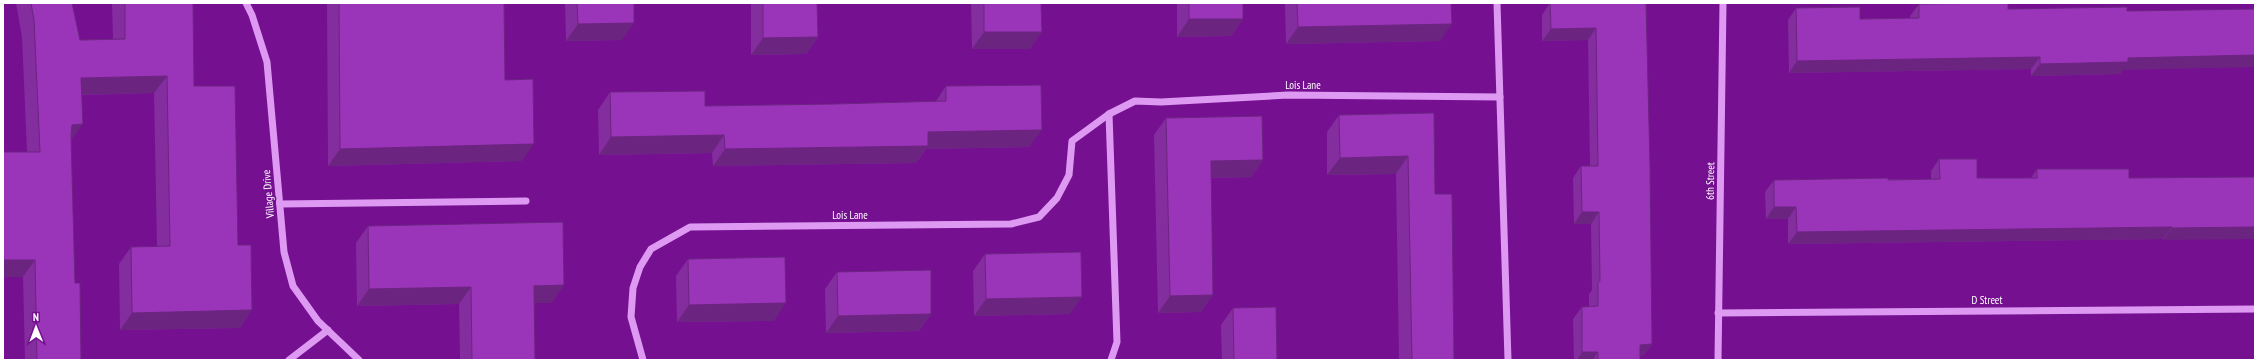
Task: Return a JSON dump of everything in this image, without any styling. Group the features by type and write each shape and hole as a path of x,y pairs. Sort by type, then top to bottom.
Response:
{"street":[{"name":"Village Drive","path":"246,3 252,15 266,62 284,252 294,286 318,321 358,360"},
{"path":"1497,3 1508,360"},
{"name":"6th Street","path":"1718,360 1723,3"},
{"name":"Lois Lane","path":"642,360 631,317 633,288 640,266 651,249 667,238 690,227 1011,224 1039,217 1058,198 1069,175 1072,141 1109,114 1135,101 1161,102 1288,95 1500,97"},
{"path":"1109,114 1117,342 1111,360"},
{"path":"280,204 526,201"},
{"name":"D Street","path":"1718,313 2255,309"},
{"path":"289,360 328,330"}],"building":[{"path":"31,3 72,3 80,40 125,39 125,3 193,3 194,86 235,86 238,245 251,245 252,310 132,313 131,247 170,246 167,76 81,78 83,124 72,125 71,135 75,283 80,283 81,360 37,360 35,260 3,260 3,152 40,152 34,20"},
{"path":"339,3 504,3 505,80 533,79 534,144 340,149"},
{"path":"577,3 634,3 634,23 578,24"},
{"path":"763,3 817,3 818,37 763,38"},
{"path":"984,3 1041,3 1042,32 984,32"},
{"path":"1189,3 1243,3 1243,19 1189,19"},
{"path":"1297,3 1451,3 1452,24 1298,27"},
{"path":"1550,3 1646,3 1652,344 1640,345 1640,360 1598,360 1598,352 1582,352 1582,307 1598,306 1598,282 1600,281 1599,212 1582,212 1581,166 1598,166 1596,28 1551,29"},
{"path":"2008,3 2008,9 2127,7 2127,11 2255,9 2255,55 2128,58 2128,62 2040,64 2040,57 1797,61 1796,8 1860,7 1860,19 1919,18 1919,4"},
{"path":"1041,85 1042,130 928,132 928,146 725,149 724,135 611,137 610,92 705,91 705,106 834,104 946,101 946,86"},
{"path":"1434,113 1435,194 1452,194 1454,360 1412,360 1408,156 1340,158 1339,115"},
{"path":"1262,116 1263,160 1211,161 1213,295 1170,296 1166,118"},
{"path":"1939,159 1977,159 1977,178 2037,178 2037,169 2129,169 2129,178 2255,177 2255,227 1797,232 1796,207 1774,207 1774,180 1888,178 1888,180 1940,179"},
{"path":"563,222 564,285 534,286 535,360 472,360 471,287 369,289 368,226"},
{"path":"1081,252 1082,297 986,299 985,254"},
{"path":"785,257 786,303 689,305 688,259"},
{"path":"931,270 931,314 838,316 837,272"},
{"path":"1276,307 1277,360 1234,360 1233,308"}]}
